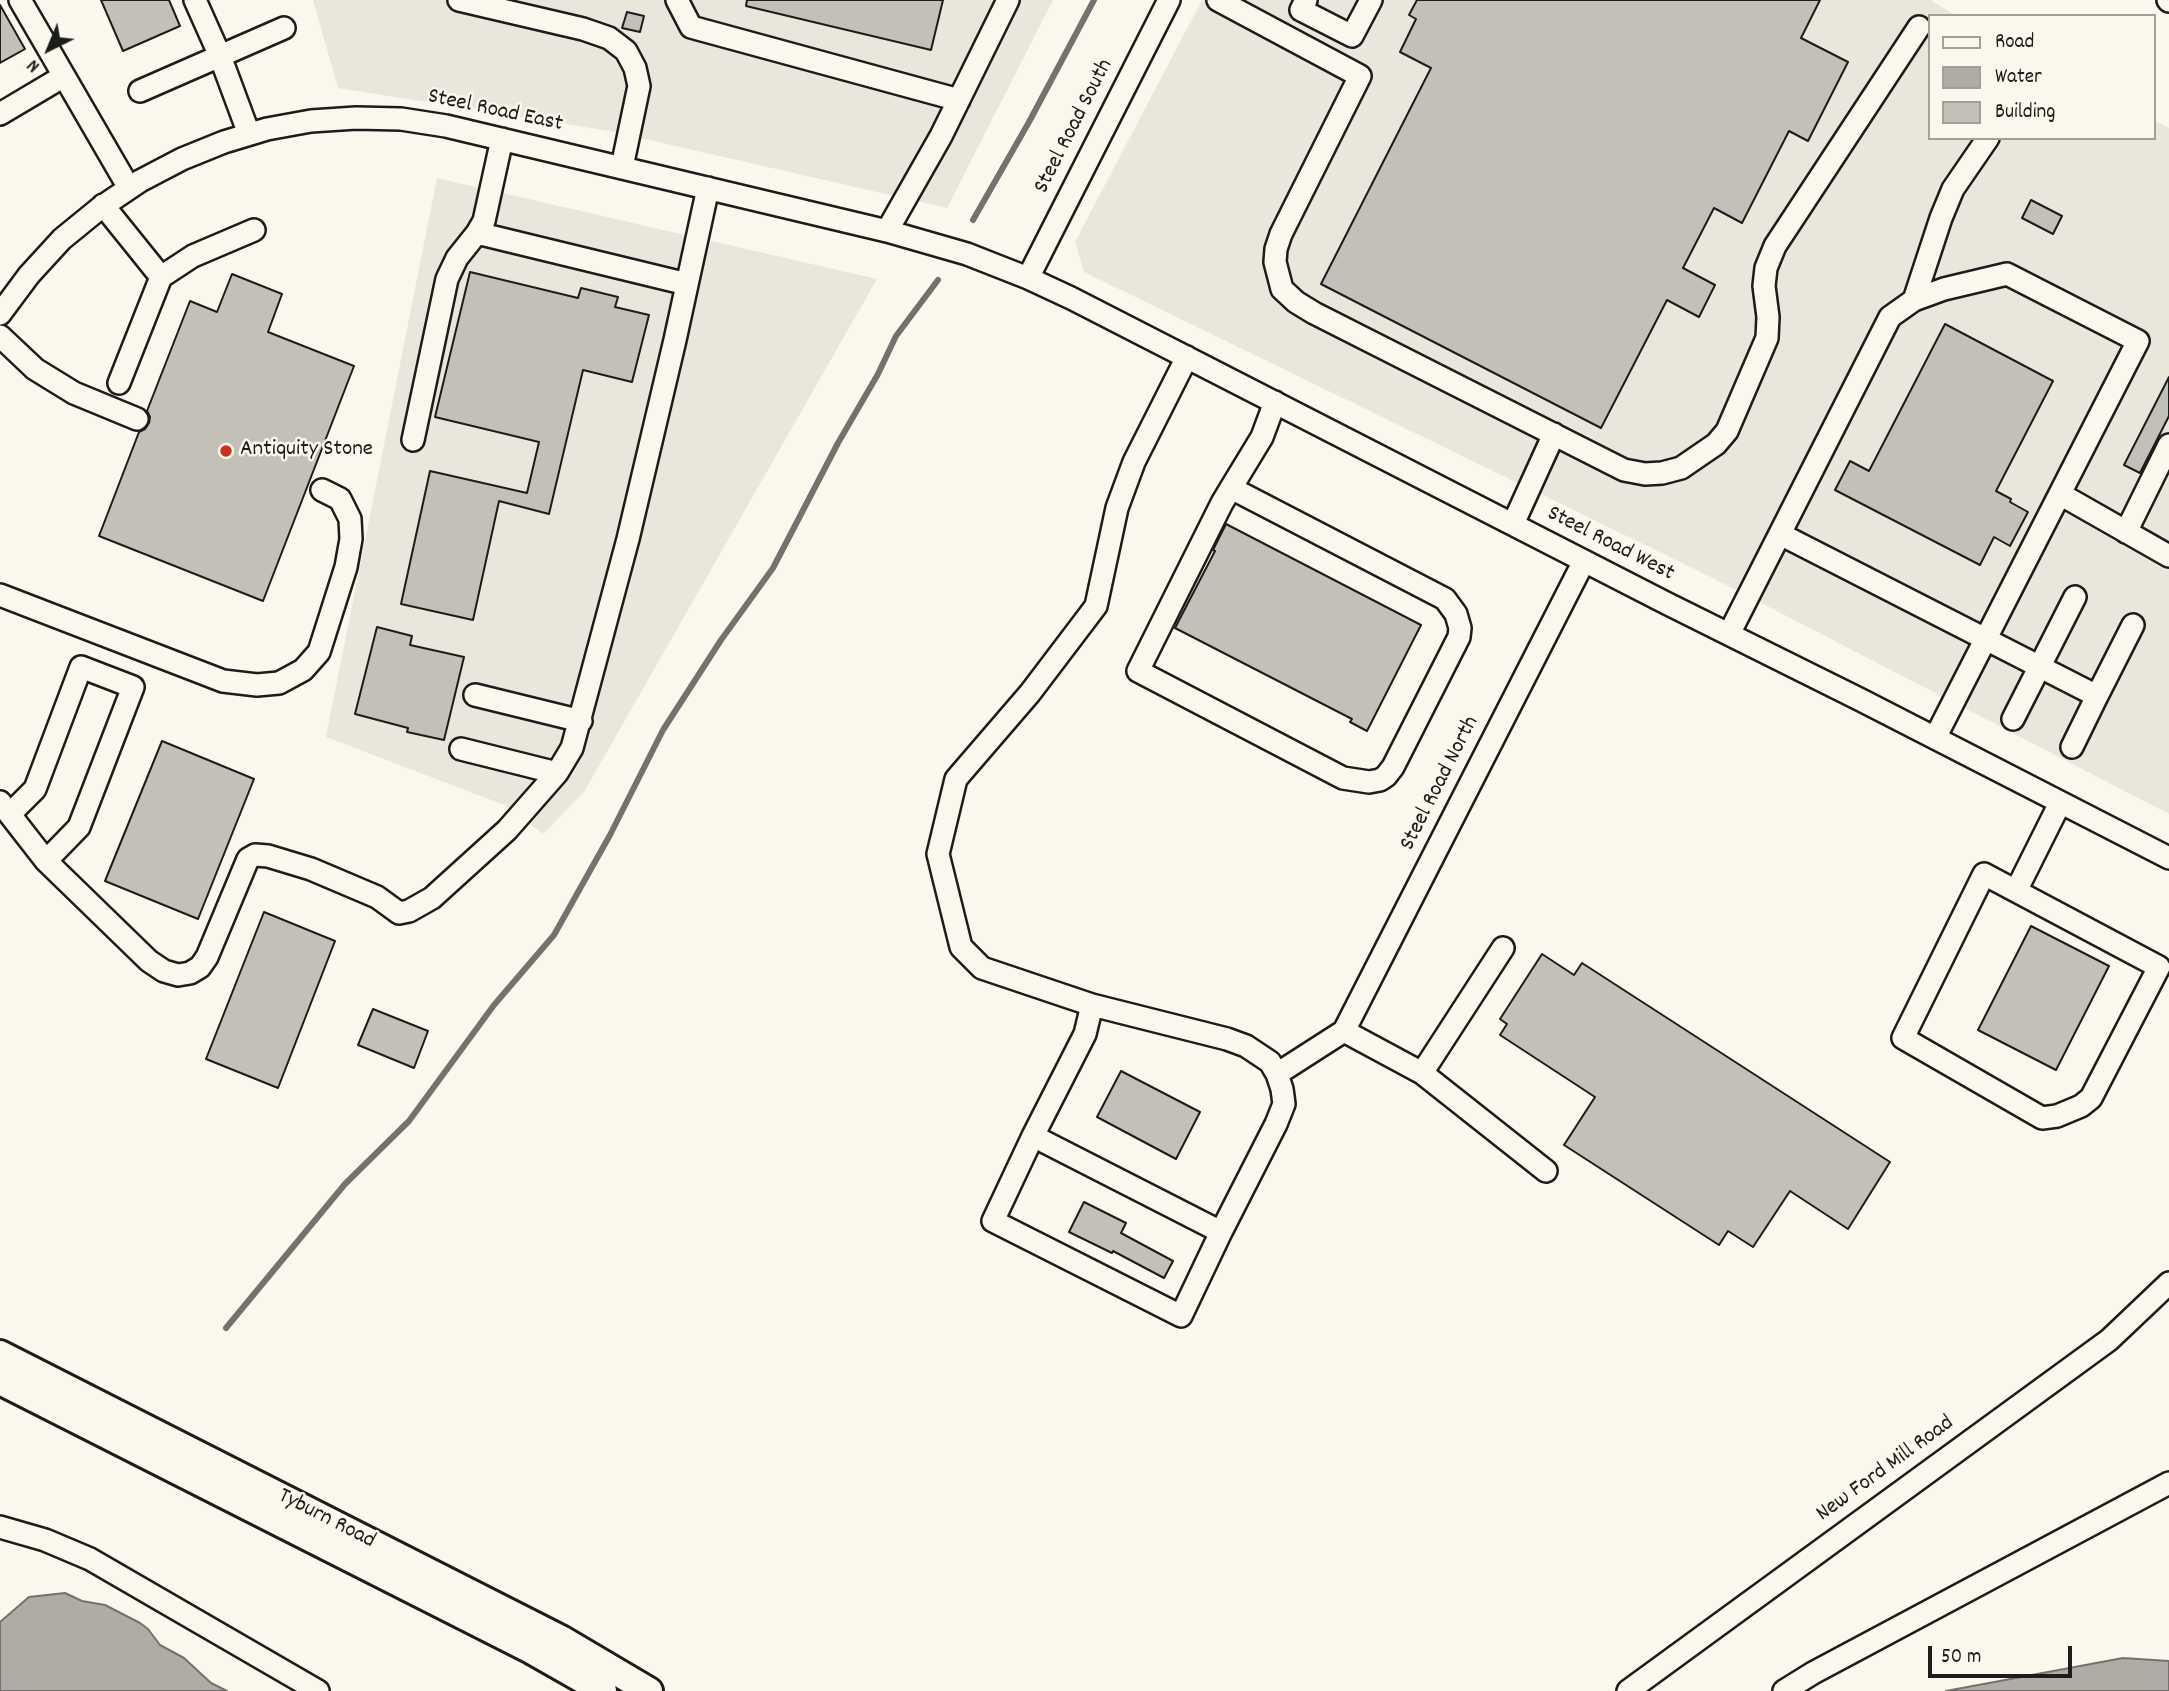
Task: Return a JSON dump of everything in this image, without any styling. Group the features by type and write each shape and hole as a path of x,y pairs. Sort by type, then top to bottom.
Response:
{"main road":[{"name":"Tyburn Road","path":"0,1354 561,1639 649,1691"},
{"name":"Tyburn Road","path":"0,1381 531,1650 603,1691"}],"street":[{"path":"20,0 129,188"},
{"path":"195,0 220,56 249,134"},
{"path":"459,0 583,29 609,38 626,51 635,68 639,86 622,167"},
{"path":"677,0 691,27 959,100"},
{"path":"887,232 941,136 1009,0"},
{"name":"Steel Road South","path":"1028,278 1169,0"},
{"path":"1218,0 1360,76 1281,234 1275,262 1282,289 1314,313 1625,470 1645,474 1681,468 1716,444 1727,431 1767,338 1768,317 1764,286 1766,268 1775,246 1919,27"},
{"path":"1306,0 1301,10 1352,36 1371,0"},
{"path":"140,90 284,28"},
{"path":"0,114 64,76"},
{"name":"Steel Road East","path":"0,314 7,290 29,275 62,239 103,205 129,188 182,159 249,134 311,121 356,118 446,126 622,167 887,232 967,254 1028,278"},
{"path":"413,440 447,279 457,258 484,221 502,139"},
{"path":"1913,300 1941,218 1954,189 1987,140"},
{"path":"46,861 79,827 133,687 81,667 35,789 5,808 46,861 149,961 164,971 177,975 190,973 200,967 207,957 247,859 255,855 268,856 311,869 377,897 399,912 409,911 432,898 507,830 556,773 572,748 628,539 708,188"},
{"path":"103,205 160,277"},
{"path":"119,383 160,277 193,256 254,230"},
{"path":"477,233 687,284"},
{"path":"1729,634 1890,317 1913,300 1944,289 2007,274 2138,341 1935,738"},
{"name":"Steel Road West","path":"1028,278 1072,298 2169,858"},
{"path":"0,337 35,369 54,381 96,403 137,419"},
{"path":"1092,1005 1085,1034 993,1221 1181,1315 1284,1104 1277,1074 1270,1062 1246,1046 1227,1039 1092,1005 982,968 961,947 938,853 956,779 1030,692 1096,606 1117,508 1134,462 1187,357"},
{"path":"1231,488 1445,599 1456,614 1460,628 1459,637 1386,776 1369,782 1343,778 1138,671 1231,488 1262,437 1275,402"},
{"path":"1513,524 1554,435"},
{"path":"2126,532 2169,445"},
{"path":"0,595 223,681 257,685 279,683 303,670 319,652 346,567 351,539 350,519 340,499 322,490"},
{"path":"2060,494 2169,556"},
{"path":"1780,534 2098,696"},
{"name":"Steel Road North","path":"1344,1031 1584,561"},
{"path":"2013,719 2075,597"},
{"path":"2072,747 2133,625"},
{"path":"475,695 580,721"},
{"path":"461,750 556,773"},
{"path":"2016,891 2060,803"},
{"path":"1984,874 2016,891 2159,967 2091,1098 2081,1106 2057,1116 2042,1118 1902,1038 1984,874"},
{"path":"1422,1073 1503,948"},
{"path":"1277,1074 1344,1031 1422,1073 1546,1171"},
{"path":"1033,1136 1221,1232"},
{"name":"New Ford Mill Road","path":"1628,1691 2109,1340 2169,1283"},
{"path":"2109,1340 2169,1306"},
{"path":"1784,1691 2169,1483"},
{"path":"0,1527 45,1540 90,1559 318,1691"}],"shaded area":[{"path":"313,0 1053,0 947,208 610,131 338,88"},
{"path":"1202,0 1931,0 1953,14 1927,14 1927,140 2155,140 2155,121 2169,128 2169,814 1715,579 1084,272 1075,242"},
{"path":"437,178 877,279 584,792 543,834 507,806 326,737"}],"water":[{"path":"65,1593 82,1601 105,1605 140,1623 160,1645 184,1658 211,1683 227,1691 0,1691 0,1622 29,1597"},
{"path":"2123,1658 2169,1661 2169,1691 1946,1691"}],"building":[{"path":"101,0 169,0 180,26 123,51"},
{"path":"747,0 943,0 931,50 746,6"},
{"path":"1417,0 1820,0 1801,38 1848,62 1808,141 1789,131 1742,223 1714,208 1683,268 1715,285 1699,317 1667,300 1601,428 1321,284 1431,68 1400,52 1416,19 1409,15"},
{"path":"0,5 25,49 0,63"},
{"path":"627,12 644,16 640,32 622,28"},
{"path":"2031,200 2062,216 2053,234 2022,218"},
{"path":"470,272 578,298 581,288 618,297 615,307 649,315 632,382 583,370 549,514 499,501 473,620 401,604 430,471 527,493 539,442 435,417"},
{"name":"Antiquity Stone","path":"232,274 282,294 268,332 354,366 263,601 99,536 139,432 149,423 147,411 190,301 217,312"},
{"path":"1945,324 2053,381 1996,491 2028,512 2010,546 1994,537 1980,565 1835,490 1850,461 1869,471"},
{"path":"2169,377 2169,416 2140,473 2124,465"},
{"path":"1226,524 1421,625 1367,731 1350,722 1352,719 1175,628"},
{"path":"377,627 412,636 410,645 464,657 444,740 407,732 408,728 355,714"},
{"path":"162,741 254,779 198,919 105,881"},
{"path":"264,912 335,941 278,1088 206,1059"},
{"path":"2031,926 2109,966 2056,1070 1978,1030"},
{"path":"1542,954 1574,975 1582,963 1890,1162 1848,1229 1790,1191 1753,1247 1728,1231 1719,1245 1564,1145 1595,1097 1500,1035 1507,1024 1500,1019"},
{"path":"373,1009 428,1031 414,1068 358,1045"},
{"path":"1121,1071 1200,1112 1176,1159 1097,1117"},
{"path":"1084,1202 1126,1223 1121,1233 1173,1261 1164,1278 1069,1232"}],"waterway":[{"path":"973,220 1094,0"},
{"path":"226,1328 345,1184 409,1121 494,1005 554,935 610,835 663,730 721,640 773,568 896,336 938,280"}],"place":[{"name":"Antiquity Stone","path":"226,451"}]}
